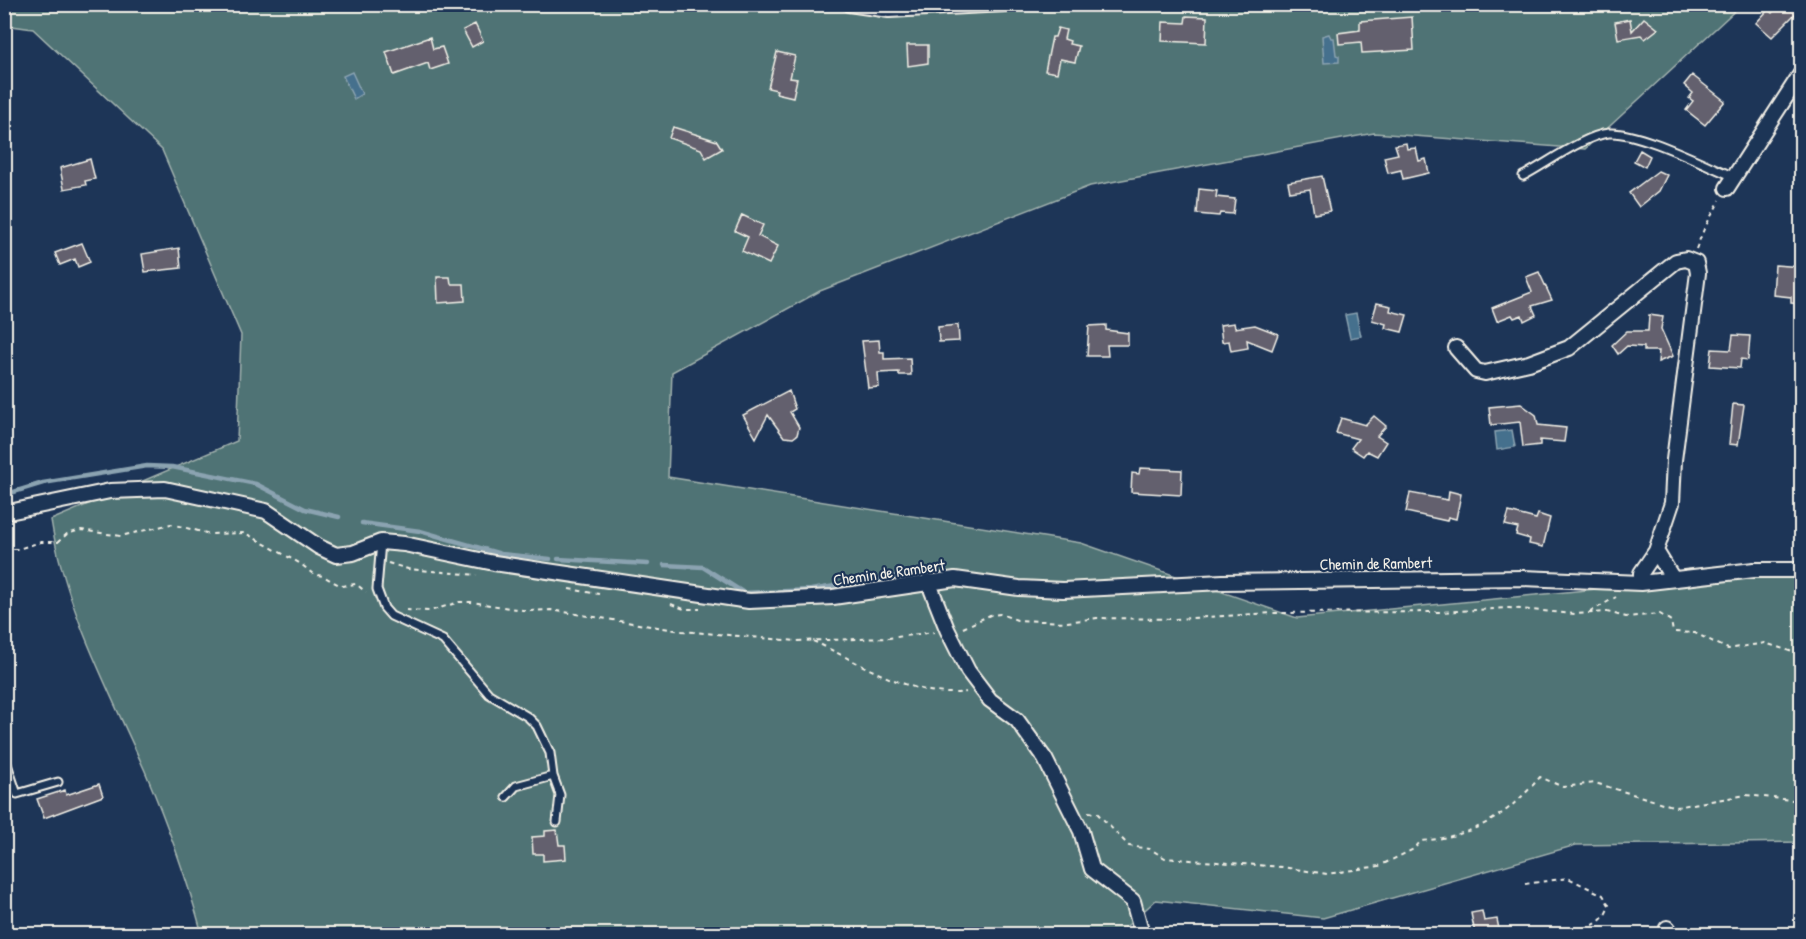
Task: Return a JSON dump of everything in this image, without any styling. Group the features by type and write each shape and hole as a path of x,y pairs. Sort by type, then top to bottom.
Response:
{"street":[{"path":"849,4 890,10 1005,4"},
{"path":"1731,183 1802,72"},
{"path":"1456,348 1476,371 1485,373 1529,363 1569,348 1676,261 1692,260 1696,263 1698,273 1677,437 1672,503 1656,551 1641,573 1641,583"},
{"path":"4,513 110,491 165,489 266,511 319,547 336,555 353,553 381,542"},
{"name":"Chemin de Rambert","path":"381,542 494,563 749,601 833,597 928,581 955,579 1019,588 1063,590 1223,582 1523,578 1641,583 1754,570 1802,570"},
{"path":"1656,551 1673,579"},
{"path":"928,581 947,629 968,671 990,700 1017,720 1045,759 1081,831 1092,869 1132,901 1142,934"}],"lane":[{"path":"1523,176 1589,140 1607,133 1643,140 1731,183"},
{"path":"381,542 377,579 379,598 391,616 443,640 489,694 528,717 537,726 547,746 553,776 560,795 557,822"},
{"path":"4,755 17,794 58,782"},
{"path":"506,797 516,786 553,776"}],"path":[{"path":"1692,260 1704,229 1731,183"},
{"path":"4,549 18,549 41,542 58,542 67,534 81,530 121,536 165,524 210,534 244,533 301,564 313,574 323,576 341,586 356,584 379,598"},
{"path":"1590,612 1618,594 1623,583"},
{"path":"400,608 430,611 442,606 471,602 529,611 551,610 682,631 813,641 827,638 889,638 947,629 962,629 990,615 1000,614 1017,620 1067,622 1097,618 1176,619 1272,613 1440,612 1472,609 1607,612 1626,617 1660,614 1671,621 1673,632 1695,633 1721,647 1734,648 1765,643 1802,656"},
{"path":"813,641 904,684 945,694 982,690"},
{"path":"1070,809 1097,813 1129,846 1150,849 1165,858 1282,867 1327,874 1379,866 1414,849 1421,841 1441,839 1478,829 1510,808 1540,777 1563,787 1595,783 1676,807 1746,795 1791,800 1802,798"},
{"path":"1525,884 1568,878 1603,895 1609,905 1606,915 1599,923 1576,934"}],"green space":[{"path":"4,5 1741,5 1585,149 1374,133 1090,186 820,291 672,372 668,477 1081,543 1297,618 1721,577 1801,578 1801,842 1576,845 1323,918 1156,900 1118,934 202,934 161,810 77,617 51,520 237,441 241,335 162,150 33,29 5,25"}],"water":[{"path":"1329,34 1331,38 1334,38 1339,62 1324,63 1322,36"},
{"path":"352,72 362,94 354,99 343,76"},
{"path":"1356,313 1361,336 1350,338 1345,315"},
{"path":"1512,430 1515,447 1497,450 1495,432"}],"building":[{"path":"1780,4 1802,4 1802,7 1772,37 1756,23 1768,10 1772,13"},
{"path":"1186,16 1207,17 1206,43 1162,41 1163,22 1185,23"},
{"path":"1412,17 1414,50 1362,53 1361,42 1339,44 1338,33 1360,30 1360,21"},
{"path":"1644,18 1658,29 1645,39 1641,35 1618,39 1615,22 1630,19 1632,31"},
{"path":"475,24 483,41 472,47 463,30"},
{"path":"1058,28 1066,30 1064,39 1070,41 1069,44 1079,46 1075,62 1060,59 1057,73 1045,71 1052,37 1055,37"},
{"path":"430,37 433,49 442,47 448,64 430,70 428,63 394,75 386,52"},
{"path":"907,45 928,45 928,63 908,66"},
{"path":"777,52 795,56 790,78 797,79 793,97 776,93 777,90 768,88"},
{"path":"1692,75 1725,101 1705,125 1686,110 1693,101 1689,98 1693,93 1684,85"},
{"path":"673,127 717,141 722,149 706,158 701,149 669,138"},
{"path":"1406,143 1407,149 1416,148 1419,161 1426,159 1429,173 1403,179 1401,170 1388,173 1384,157 1398,154 1395,145"},
{"path":"1640,150 1650,156 1645,167 1634,161"},
{"path":"90,159 95,179 85,181 86,185 64,189 60,168"},
{"path":"1658,171 1667,175 1659,191 1639,207 1629,193"},
{"path":"1322,176 1330,211 1314,214 1310,189 1290,192 1288,182"},
{"path":"1199,189 1217,191 1216,197 1235,199 1233,214 1220,213 1219,216 1197,214"},
{"path":"742,215 763,225 758,236 778,246 769,264 742,251 748,237 735,231"},
{"path":"82,243 90,262 78,267 75,259 60,265 55,253"},
{"path":"179,248 181,268 145,272 142,254"},
{"path":"1775,265 1802,267 1802,304 1791,303 1791,297 1773,295"},
{"path":"1539,272 1552,300 1532,306 1536,315 1524,321 1522,315 1514,318 1512,315 1497,321 1492,308 1532,292 1526,277"},
{"path":"437,277 450,277 451,284 464,284 465,301 438,303"},
{"path":"1377,303 1391,306 1390,311 1407,315 1402,332 1385,328 1386,324 1372,320"},
{"path":"1649,315 1663,317 1661,329 1673,356 1658,362 1659,351 1644,351 1644,347 1627,346 1618,354 1612,345 1627,331 1648,331"},
{"path":"1234,323 1235,328 1255,325 1278,334 1272,350 1247,340 1248,348 1231,351 1229,341 1222,342 1220,325"},
{"path":"958,325 959,341 939,342 938,327"},
{"path":"1106,325 1106,330 1128,333 1128,345 1107,345 1108,356 1087,356 1089,326"},
{"path":"1733,335 1750,336 1748,360 1741,359 1740,368 1710,366 1712,349 1731,350"},
{"path":"879,340 880,352 884,352 884,359 910,358 911,375 899,375 899,372 878,373 879,387 868,388 862,341"},
{"path":"789,391 795,409 790,412 799,427 797,435 793,438 784,437 768,415 756,438 743,415"},
{"path":"1521,404 1536,415 1538,425 1566,428 1564,442 1540,440 1540,445 1523,447 1520,422 1491,425 1489,407"},
{"path":"1733,404 1744,405 1738,445 1729,444"},
{"path":"1374,416 1386,426 1377,436 1386,442 1377,456 1367,451 1363,456 1351,448 1358,439 1336,433 1341,418 1365,425"},
{"path":"1140,468 1182,470 1181,495 1131,492 1132,473 1139,474"},
{"path":"1449,491 1461,494 1456,519 1448,517 1447,521 1406,512 1410,493 1448,500"},
{"path":"1509,512 1536,519 1538,514 1550,518 1543,547 1529,544 1530,539 1516,535 1518,528 1505,525"},
{"path":"99,784 103,796 44,818 37,799 65,790 66,795"},
{"path":"557,830 559,845 565,845 566,859 543,861 543,854 533,854 532,837 545,836 545,831"},
{"path":"1482,911 1484,921 1497,919 1500,934 1475,934 1471,913"}],"waterway":[{"path":"4,495 43,483 147,466 172,467 256,484 305,509 339,517"},
{"path":"362,523 420,531 501,554 550,559"},
{"path":"558,559 648,564"},
{"path":"664,565 703,567 744,593 811,590 913,573"}]}
